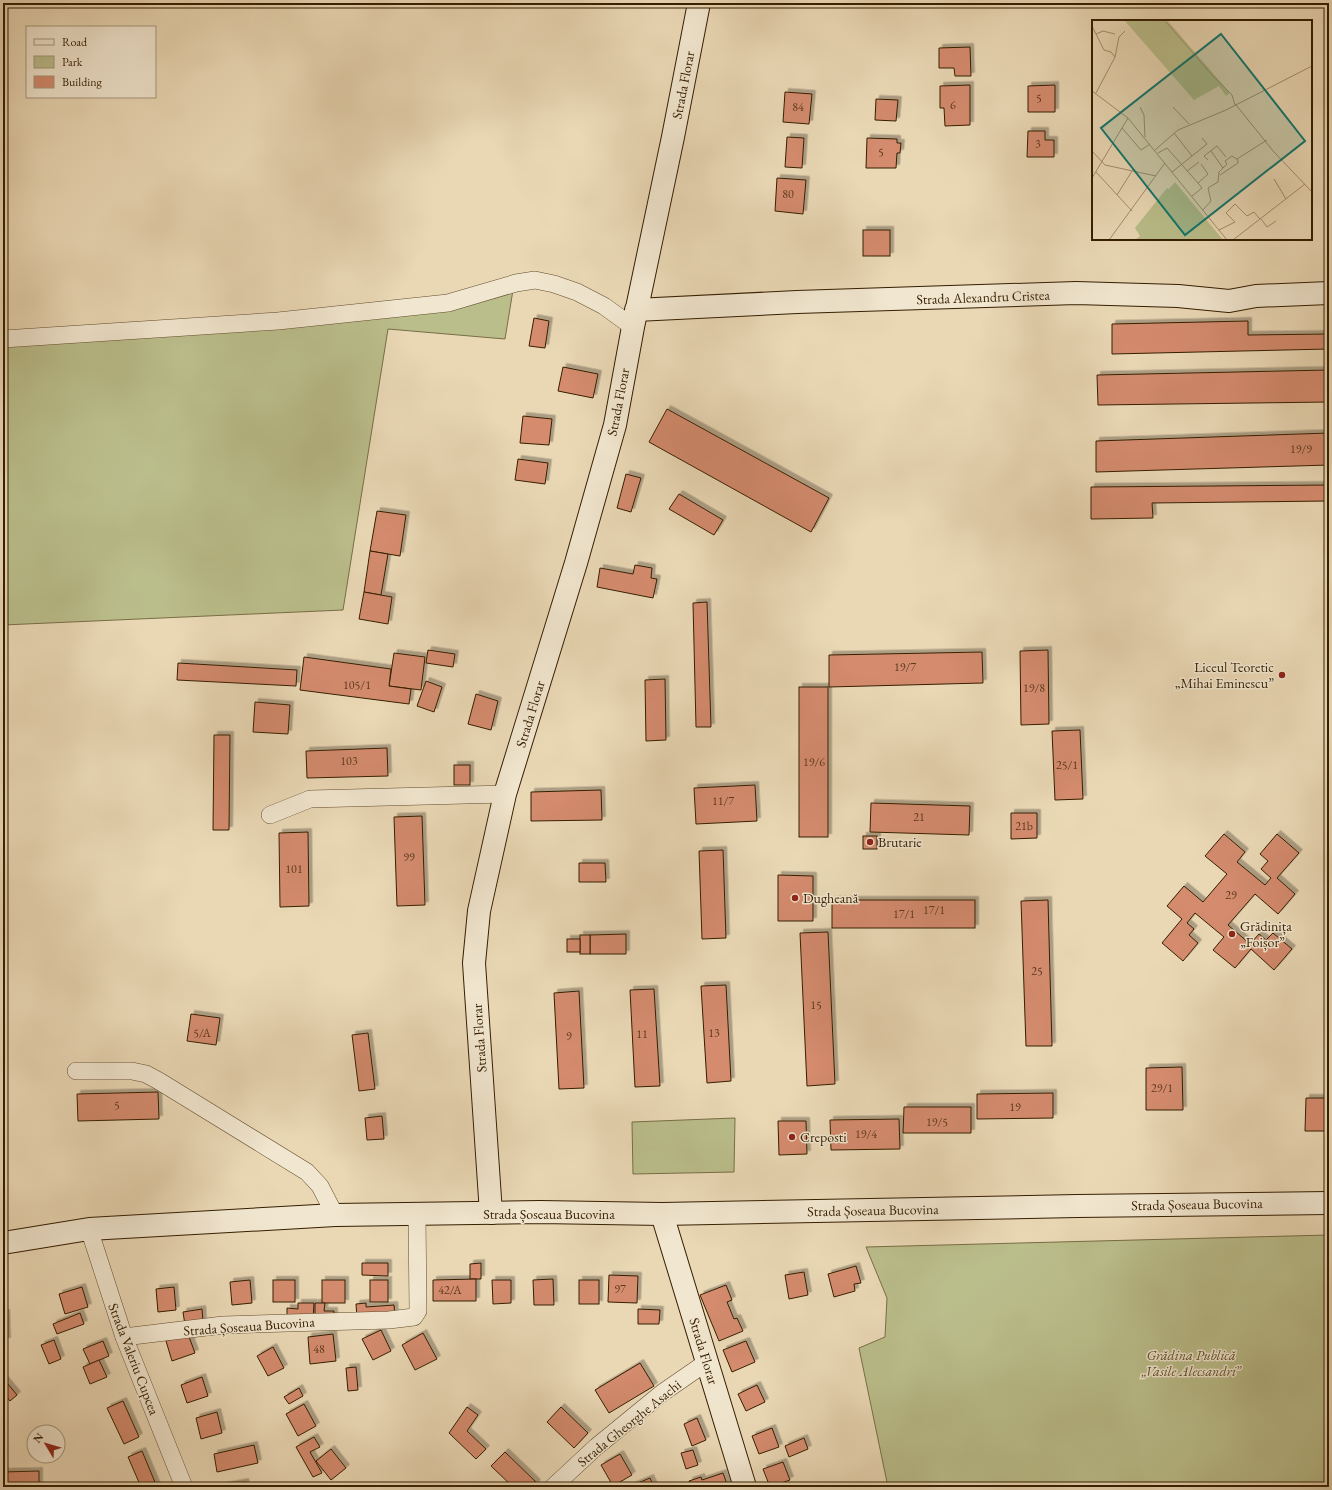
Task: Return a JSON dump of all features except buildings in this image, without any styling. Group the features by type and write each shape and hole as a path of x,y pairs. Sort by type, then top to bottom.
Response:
{"street":[{"name":"Strada Florar","path":"491,1213 474,963 479,911 506,794 574,570 614,426 634,318 673,137 699,3"},
{"path":"3,339 278,321 448,303 516,283 535,280 554,284 577,292 604,306 634,318"},
{"name":"Strada Alexandru Cristea","path":"634,318 797,302 1076,294 1178,296 1229,301 1256,296 1329,292"},
{"path":"270,815 310,799 506,794"},
{"path":"76,1071 132,1071 146,1074 159,1081 307,1172 320,1186 336,1215"},
{"name":"Strada Șoseaua Bucovina","path":"3,1243 89,1229 336,1215 540,1212 662,1214 1069,1206 1329,1203"},
{"name":"Strada Șoseaua Bucovina","path":"124,1337 223,1325 389,1320 414,1317 418,1310 417,1214"},
{"name":"Strada Florar","path":"662,1214 745,1487"},
{"name":"Strada Valeriu Cupcea","path":"89,1229 124,1337 184,1487"},
{"name":"Strada Gheorghe Asachi","path":"553,1487 596,1447 662,1393 707,1362"}],"green space":[{"path":"513,290 505,339 388,329 343,610 3,625 3,345"},
{"path":"735,1118 734,1172 633,1174 632,1122"},
{"name":"Grădina Publică „Vasile Alecsandri”","path":"1329,1235 1329,1487 888,1487 859,1348 885,1337 887,1298 866,1247"}],"place":[{"name":"Liceul Teoretic „Mihai Eminescu”","path":"1282,675"},
{"name":"Brutarie","path":"870,842"},
{"name":"Dugheană","path":"795,898"},
{"name":"Grădinița „Foișor”","path":"1232,934"},
{"name":"Creposti","path":"792,1137"}]}
